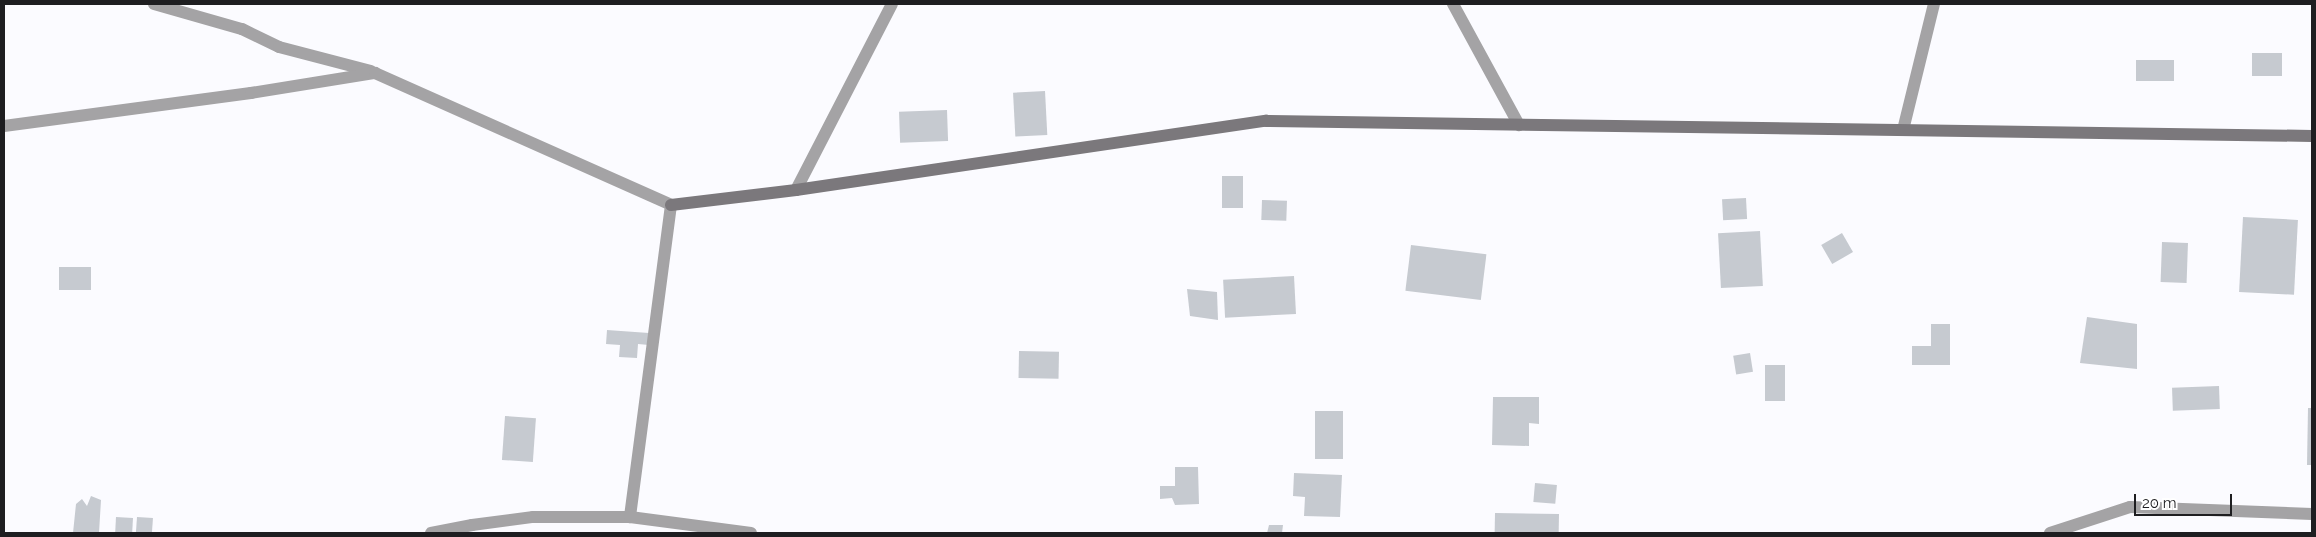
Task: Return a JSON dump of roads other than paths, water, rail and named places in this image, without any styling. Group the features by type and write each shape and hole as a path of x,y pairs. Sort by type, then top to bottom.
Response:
{"street":[{"path":"154,4 242,29 279,47 375,73 671,205 796,190 1266,122 2312,136"},
{"path":"796,190 892,4"},
{"path":"1453,4 1519,125"},
{"path":"1903,130 1934,4"},
{"path":"4,126 251,93 375,73"},
{"path":"630,516 671,205"},
{"path":"2050,533 2130,507 2312,514"},
{"path":"431,533 533,516 630,516 751,533"}]}
